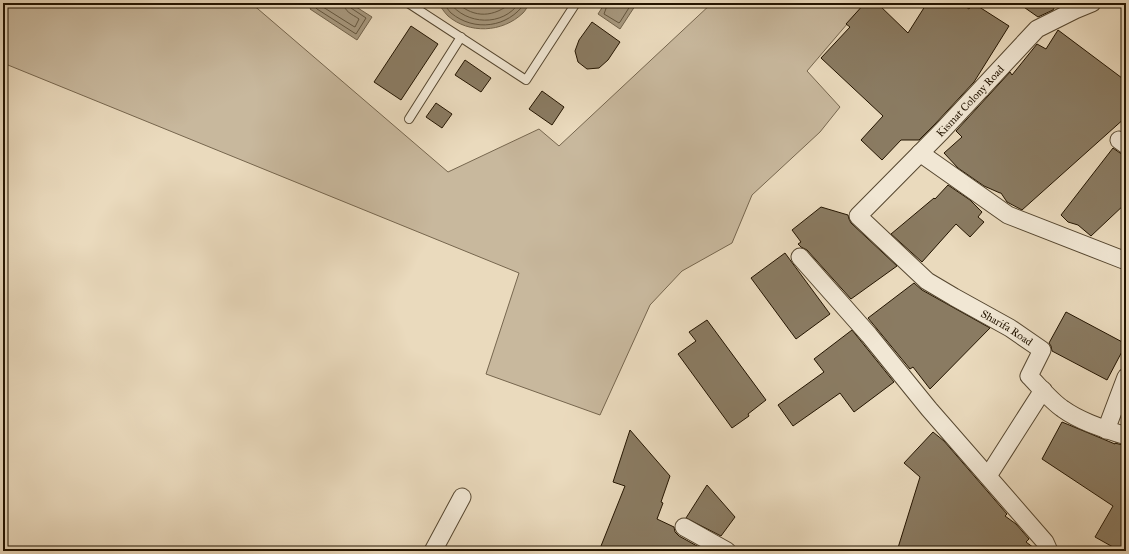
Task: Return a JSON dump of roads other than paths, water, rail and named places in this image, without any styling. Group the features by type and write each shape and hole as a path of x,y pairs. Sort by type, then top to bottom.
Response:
{"street":[{"name":"Kismat Colony Road","path":"858,216 920,153 1037,29 1071,6 1092,3"},
{"path":"920,153 1008,215 1126,261"},
{"name":"Sharifa Road","path":"858,216 927,281 1010,328 1042,350 1029,376 1062,408 1075,417 1106,430 1126,436"},
{"path":"800,257 869,335 929,409 1045,542 1049,551"},
{"path":"1106,430 1126,377"},
{"path":"988,476 1043,390"},
{"path":"434,551 462,497"},
{"path":"684,526 727,551"}],"lane":[{"path":"408,3 526,80 576,3"},
{"path":"409,119 461,38"}],"water":[{"path":"314,3 350,3 372,17 357,40 310,9"},
{"path":"438,3 530,3 523,13 515,20 486,29 466,26 456,22 448,16"},
{"path":"605,3 637,3 620,29 598,14"}]}
